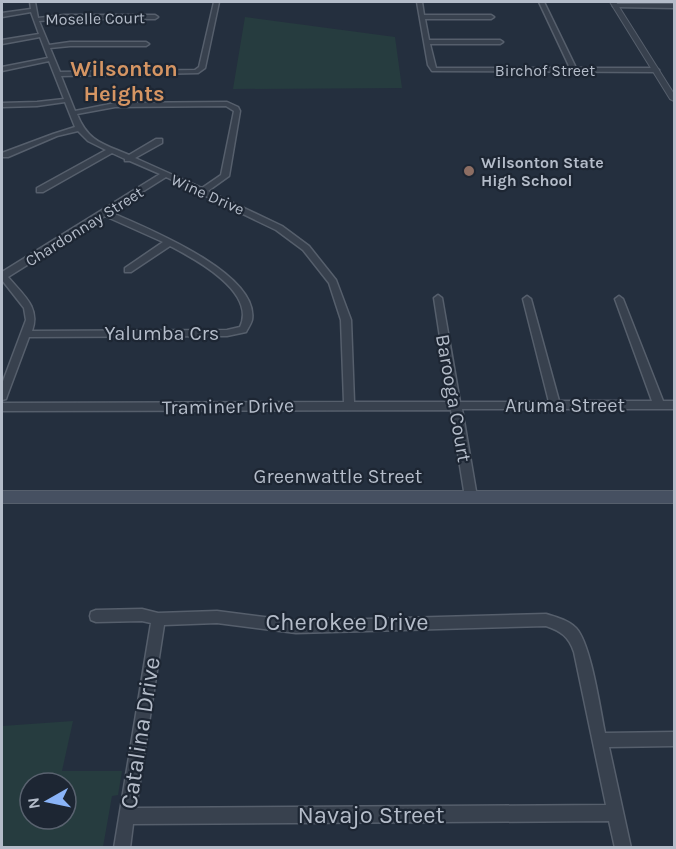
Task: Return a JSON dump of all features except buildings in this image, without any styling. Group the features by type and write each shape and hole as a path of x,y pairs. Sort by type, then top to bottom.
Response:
{"main road":[{"name":"Greenwattle Street","path":"2,497 675,497"}],"street":[{"path":"58,74 196,72 202,68 218,2"},
{"path":"419,2 427,42 500,42"},
{"path":"542,2 574,70"},
{"path":"615,4 675,6"},
{"path":"615,4 675,99"},
{"path":"2,15 32,6"},
{"name":"Wine Drive","path":"32,6 79,128 90,140 109,151 202,191 279,228 306,248 333,282 346,320 349,405"},
{"name":"Moselle Court","path":"36,20 64,17 155,17"},
{"path":"422,17 491,17"},
{"path":"2,42 42,35"},
{"name":"Birchof Street","path":"427,42 431,65 434,69 656,70"},
{"path":"47,47 70,44 146,44"},
{"path":"2,69 52,59"},
{"path":"2,106 45,104 68,100"},
{"path":"73,113 116,105 227,104 236,108 225,176 202,191"},
{"path":"5,155 79,128"},
{"path":"128,159 159,141"},
{"path":"40,190 109,151"},
{"name":"Chardonnay Street","path":"2,275 106,213 164,175"},
{"name":"Yalumba Crs","path":"27,334 227,333 243,330 248,316 244,302 232,284 216,268 106,213"},
{"path":"128,270 168,243"},
{"path":"2,275 28,307 31,320 2,396"},
{"name":"Barooga Court","path":"438,298 471,497"},
{"path":"619,298 659,405"},
{"path":"527,299 555,405"},
{"name":"Aruma Street","path":"455,406 675,405"},
{"name":"Traminer Drive","path":"2,408 455,406"},
{"name":"Cherokee Drive","path":"96,616 142,615 158,619 217,617 296,627 546,620 562,624 576,636 581,652 623,848"},
{"name":"Catalina Drive","path":"122,848 158,619"},
{"path":"600,740 675,739"},
{"name":"Navajo Street","path":"127,816 615,813"}],"green space":[{"path":"245,17 395,37 402,88 233,89"},
{"path":"73,721 62,771 18,771 18,831 78,831 78,771 122,771 118,795 112,796 103,847 2,847 2,726"}],"place":[{"name":"Wilsonton State High School","path":"469,171"}],"district":[{"name":"Wilsonton Heights","path":"124,80"}]}
